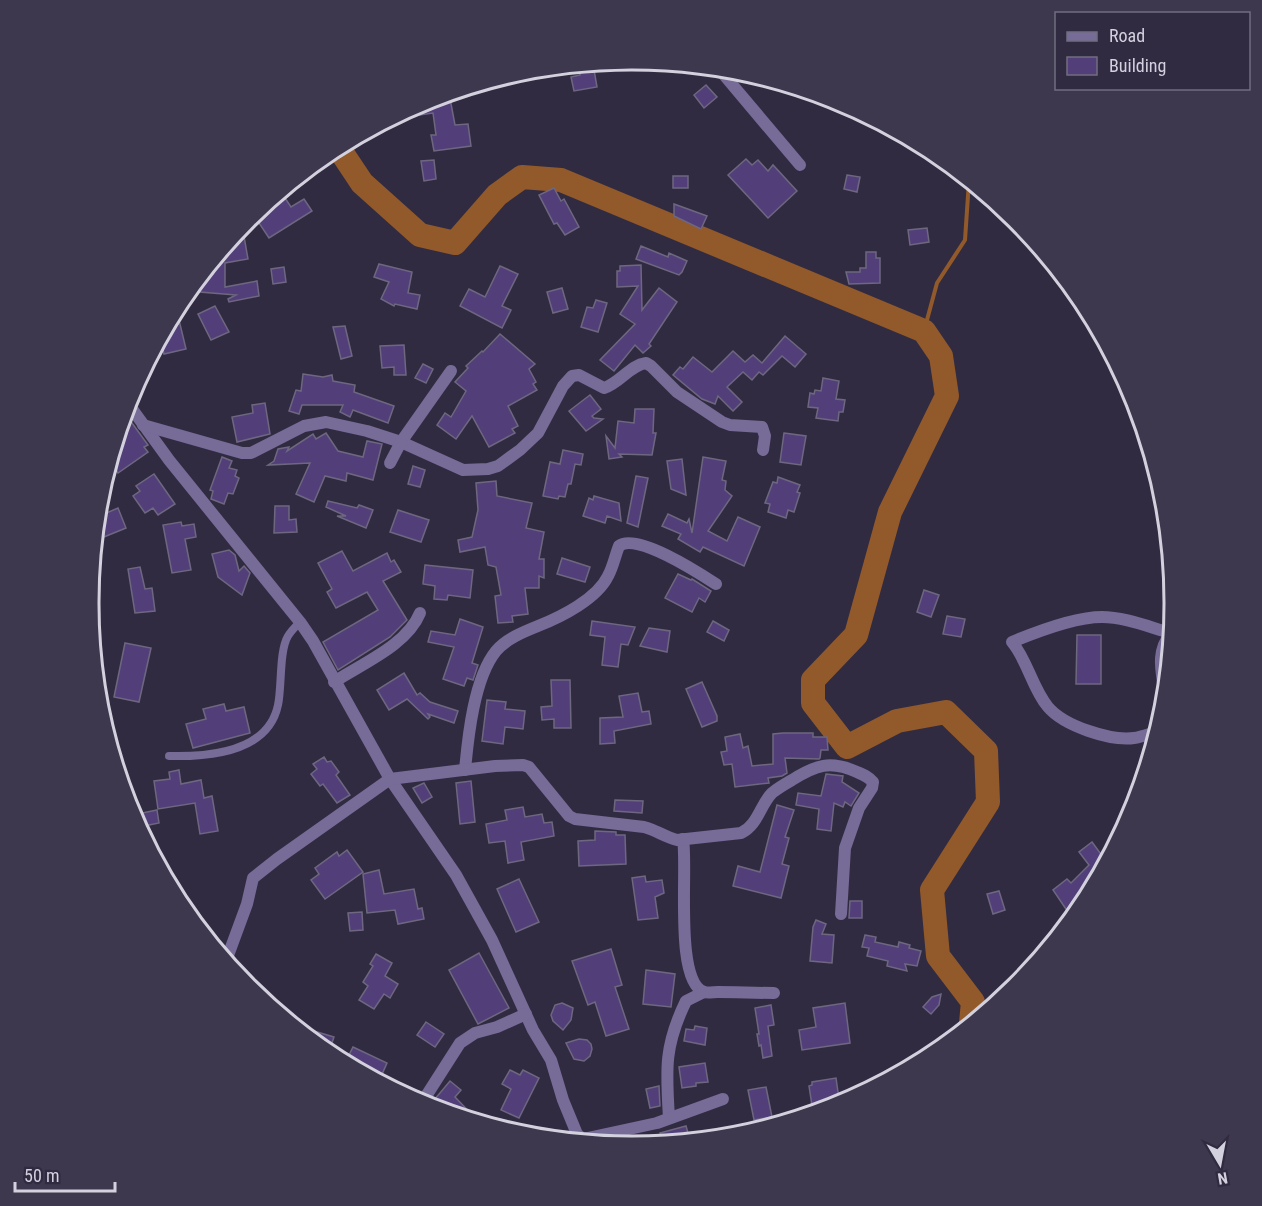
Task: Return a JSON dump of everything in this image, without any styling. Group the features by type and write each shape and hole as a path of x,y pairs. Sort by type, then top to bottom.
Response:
{"street":[{"path":"728,80 800,165"},
{"path":"143,425 242,453 251,453 304,426 326,422 367,431 401,442 463,470 478,471 498,466 538,433 569,378 579,375 604,388 619,381 643,363 651,366 677,392 722,422 730,425 762,427 765,436 763,450"},
{"path":"390,463 401,442 451,370"},
{"path":"134,412 300,622 390,779 456,875 492,940 526,1014 551,1060 563,1100 576,1132"},
{"path":"465,770 470,723 478,692 494,653 506,641 559,618 596,591 608,576 622,543 632,543 673,557 716,584"},
{"path":"334,682 403,638 415,625 420,613"},
{"path":"1147,733 1131,738 1080,729 1064,720 1048,708 1020,652 1012,642 1036,632 1087,618 1104,617 1162,631"},
{"path":"229,952 247,904 253,878 390,779 495,766 523,765 529,767 569,816 576,819 644,827 669,838 683,839 732,836 748,830 770,794 811,768 832,765 848,768 873,782 872,788 859,808 845,848 841,914"},
{"path":"683,839 686,855 684,931 688,969 694,984 704,992"},
{"path":"669,1118 668,1047 686,1001 704,992 774,993"},
{"path":"427,1095 460,1043 475,1034 498,1027 526,1014"},
{"path":"607,1135 669,1118 723,1099"}],"lane":[{"path":"169,756 196,757 223,753 251,741 266,729 273,720 278,706 287,638 300,622"}],"building":[{"path":"594,72 597,87 574,91 571,77"},
{"path":"706,85 717,97 704,108 694,95"},
{"path":"451,102 455,125 468,124 471,146 434,151 431,135 436,135 433,113 420,115"},
{"path":"746,159 752,165 758,160 768,171 773,165 797,191 768,218 728,175"},
{"path":"434,160 436,179 424,181 421,161"},
{"path":"847,175 860,177 857,192 844,189"},
{"path":"673,176 688,176 688,188 673,188"},
{"path":"554,188 561,201 564,199 579,227 565,235 557,223 554,224 539,195"},
{"path":"285,199 291,207 304,199 312,211 269,238 258,222"},
{"path":"674,204 707,216 701,229 674,216"},
{"path":"927,228 929,242 910,245 908,230"},
{"path":"244,237 248,259 225,263 225,287 257,281 259,296 229,302 228,299 236,295 199,292"},
{"path":"641,246 668,257 669,253 687,261 682,272 679,275 636,259"},
{"path":"866,252 876,252 876,258 880,258 880,283 849,284 846,272 860,272 860,268 866,268"},
{"path":"379,264 412,272 408,293 420,295 417,309 395,304 394,306 381,299 389,282 374,277"},
{"path":"641,265 642,310 659,288 677,302 649,344 651,346 643,353 635,345 614,371 600,360 635,324 620,314 638,286 617,287 617,271 620,271 620,266"},
{"path":"500,266 518,274 502,306 511,310 502,328 460,306 469,289 485,297"},
{"path":"284,267 286,282 273,284 271,269"},
{"path":"562,288 568,309 553,313 547,292"},
{"path":"596,300 607,303 598,332 581,327 587,307 593,308"},
{"path":"215,306 229,332 211,340 198,314"},
{"path":"179,321 186,349 164,354 163,349"},
{"path":"345,326 352,356 341,359 333,327"},
{"path":"500,334 535,364 529,369 536,382 533,384 537,390 508,406 518,426 512,429 515,433 489,447 472,416 456,439 437,425 445,413 451,417 466,391 455,382 468,368 466,366"},
{"path":"785,336 806,354 795,367 782,356 763,375 759,372 752,380 743,372 727,387 742,402 733,411 718,396 715,404 702,399 673,375 680,367 683,369 693,357 712,372 733,351 745,362 753,355 762,363"},
{"path":"404,345 406,375 394,375 394,367 382,368 380,346"},
{"path":"423,364 433,369 426,383 415,378"},
{"path":"303,374 323,377 332,375 333,381 355,385 354,392 394,406 388,423 353,410 350,417 340,412 343,405 302,405 299,414 289,411 296,390 301,391"},
{"path":"823,378 839,381 836,399 845,400 843,412 839,412 838,421 816,418 818,408 808,407 810,393 814,394 815,390 821,391"},
{"path":"590,395 601,409 592,416 603,419 586,431 569,411"},
{"path":"265,403 270,434 237,442 232,417 253,413 252,405"},
{"path":"635,409 654,409 653,433 656,433 652,455 619,454 622,457 609,459 606,436 615,448 618,421 634,423"},
{"path":"131,421 148,445 144,447 148,452 118,473 116,470 117,465"},
{"path":"326,433 338,451 363,457 367,441 382,444 373,480 347,473 346,481 325,476 314,502 296,494 310,463 268,465 274,461 278,449 289,447 287,451 313,434 316,439"},
{"path":"784,433 806,436 801,465 780,462"},
{"path":"563,450 583,454 581,465 575,464 571,484 568,484 565,497 559,496 558,499 543,496 550,462 560,464"},
{"path":"222,457 232,461 229,468 237,470 235,476 239,478 233,494 228,493 224,504 211,499 213,491 210,490"},
{"path":"703,457 726,461 722,480 726,481 725,490 732,496 708,531 727,541 738,517 760,527 744,566 703,547 700,552 678,539 681,534 662,526 668,514 687,523 689,519 692,533"},
{"path":"682,459 686,495 671,489 667,461"},
{"path":"413,466 425,470 420,487 408,484"},
{"path":"154,474 175,504 158,515 153,508 145,513 133,496 140,491 136,486"},
{"path":"636,476 648,478 638,527 627,523"},
{"path":"778,477 800,485 794,512 788,510 786,518 768,512 770,504 765,503 773,482 777,483"},
{"path":"496,481 497,496 532,503 526,528 544,532 539,559 544,559 544,578 539,576 539,588 525,588 528,614 512,616 513,622 498,623 495,596 501,595 496,567 488,565 485,547 460,552 458,540 472,537 478,510 476,483"},
{"path":"594,496 619,503 621,521 607,516 605,523 583,516 589,498 593,500"},
{"path":"328,501 357,508 359,505 373,510 366,528 337,516 346,516 326,507"},
{"path":"275,506 289,506 289,520 296,519 297,532 274,533"},
{"path":"118,508 126,528 103,538 103,533 107,513"},
{"path":"398,510 429,520 421,542 390,532"},
{"path":"181,522 182,526 194,524 196,537 185,539 191,570 172,573 163,525"},
{"path":"229,550 235,555 239,571 244,566 250,573 242,595 218,577 212,554"},
{"path":"342,551 353,571 387,553 391,562 394,560 401,572 383,581 407,620 390,637 338,670 323,642 378,610 367,592 336,608 327,592 332,589 318,563"},
{"path":"562,558 590,567 585,582 557,574"},
{"path":"425,565 473,570 470,598 448,595 447,600 434,599 435,586 423,584"},
{"path":"140,567 145,589 152,588 155,611 135,613 128,569"},
{"path":"678,574 692,579 711,591 705,602 699,598 692,612 665,598"},
{"path":"924,590 939,595 931,617 917,612"},
{"path":"947,616 965,619 961,637 943,634"},
{"path":"460,619 483,627 472,663 478,665 473,680 467,678 464,686 443,679 454,647 428,642 431,631 455,635"},
{"path":"592,621 635,627 628,645 621,644 618,667 602,665 605,637 590,635"},
{"path":"713,621 729,630 724,641 707,632"},
{"path":"649,628 670,631 667,652 640,646"},
{"path":"1077,635 1101,635 1101,684 1076,684"},
{"path":"125,643 151,648 139,702 114,697"},
{"path":"404,673 417,695 420,693 430,702 458,711 454,723 428,714 430,717 428,719 407,699 389,710 377,690"},
{"path":"551,680 570,680 571,728 554,728 554,719 542,720 541,707 552,706"},
{"path":"702,682 717,721 702,727 686,689"},
{"path":"638,693 642,712 649,711 651,724 614,731 615,743 600,744 600,718 623,717 619,696"},
{"path":"487,700 506,702 505,709 525,711 523,729 505,727 503,744 482,741"},
{"path":"224,704 226,711 244,707 250,733 193,748 186,724 206,719 203,709"},
{"path":"813,733 813,737 827,737 828,750 821,750 819,759 785,758 787,773 768,778 769,783 735,787 732,764 724,765 721,752 727,751 725,737 740,734 743,748 748,746 752,766 773,764 773,734"},
{"path":"324,757 327,762 331,761 339,772 336,775 350,795 337,803 323,784 320,786 311,774 317,769 313,764"},
{"path":"179,770 181,784 201,780 204,798 212,796 218,831 200,834 195,803 158,809 154,781 170,779 169,772"},
{"path":"826,774 843,776 842,782 859,793 851,806 845,802 843,807 834,803 831,831 817,829 819,809 796,805 798,793 821,796"},
{"path":"471,781 475,822 460,824 456,783"},
{"path":"424,783 432,797 422,803 413,788"},
{"path":"615,800 643,801 642,813 614,811"},
{"path":"777,805 794,810 785,837 789,838 782,864 789,866 781,898 733,886 738,866 760,872"},
{"path":"523,807 525,817 542,814 544,823 552,822 554,836 521,842 524,860 508,863 505,841 489,843 486,824 507,820 505,810"},
{"path":"157,810 159,823 147,825 142,813"},
{"path":"595,831 625,835 626,864 579,866 578,841 595,840"},
{"path":"1092,842 1101,854 1066,909 1053,890 1067,879 1071,883 1089,865 1079,852"},
{"path":"347,850 363,872 325,899 311,880 319,874 315,868 337,852 339,856"},
{"path":"379,870 384,894 414,889 418,909 422,908 424,919 398,924 395,910 367,913 363,874"},
{"path":"645,876 646,882 662,880 664,893 655,897 658,918 638,920 632,878"},
{"path":"519,879 539,922 516,932 497,889"},
{"path":"999,891 1005,910 993,914 987,894"},
{"path":"850,901 862,901 862,918 849,918"},
{"path":"362,912 363,930 350,931 348,913"},
{"path":"816,920 826,924 822,934 834,935 832,963 810,961 813,927"},
{"path":"865,935 876,937 875,942 898,947 899,942 921,951 917,966 905,964 907,971 887,966 888,961 867,956 869,948 862,947"},
{"path":"611,949 622,985 615,987 629,1029 606,1036 595,1002 588,1005 572,961"},
{"path":"479,953 509,1008 478,1024 449,970"},
{"path":"376,954 392,963 385,976 398,984 390,998 384,994 374,1009 359,1000 368,986 363,982 373,966 370,964"},
{"path":"646,970 675,974 671,1007 643,1004"},
{"path":"941,994 939,1005 931,1014 923,1007 932,997"},
{"path":"562,1003 573,1008 571,1020 563,1030 553,1021 551,1015 555,1005"},
{"path":"845,1003 850,1043 802,1050 799,1030 816,1027 813,1008"},
{"path":"771,1005 774,1025 768,1026 772,1056 763,1058 757,1034 759,1034 755,1008"},
{"path":"426,1022 444,1034 435,1047 417,1035"},
{"path":"695,1026 707,1028 705,1045 684,1041 686,1029 694,1030"},
{"path":"316,1032 334,1037 332,1044"},
{"path":"579,1039 587,1040 591,1044 590,1056 584,1061 574,1059 566,1043"},
{"path":"353,1047 387,1063 382,1074 349,1055"},
{"path":"705,1063 708,1082 682,1088 679,1067"},
{"path":"510,1070 520,1075 523,1070 539,1078 519,1118 501,1110 511,1089 502,1084"},
{"path":"836,1078 838,1094 812,1103 809,1086 812,1082"},
{"path":"450,1081 461,1090 455,1097 466,1109 460,1107 436,1098"},
{"path":"659,1086 660,1106 650,1108 646,1089"},
{"path":"766,1087 772,1116 754,1120 748,1090"},
{"path":"686,1126 688,1132 660,1134"}],"waterway":[{"path":"343,155 362,183 420,235 455,243 497,195 522,177 561,180 924,331 941,356 947,396 890,512 856,635 813,680 813,703 847,747 897,721 946,712 986,751 988,802 932,890 938,956 973,1002 972,1011"},
{"path":"924,331 937,283 965,240 968,192"}]}
